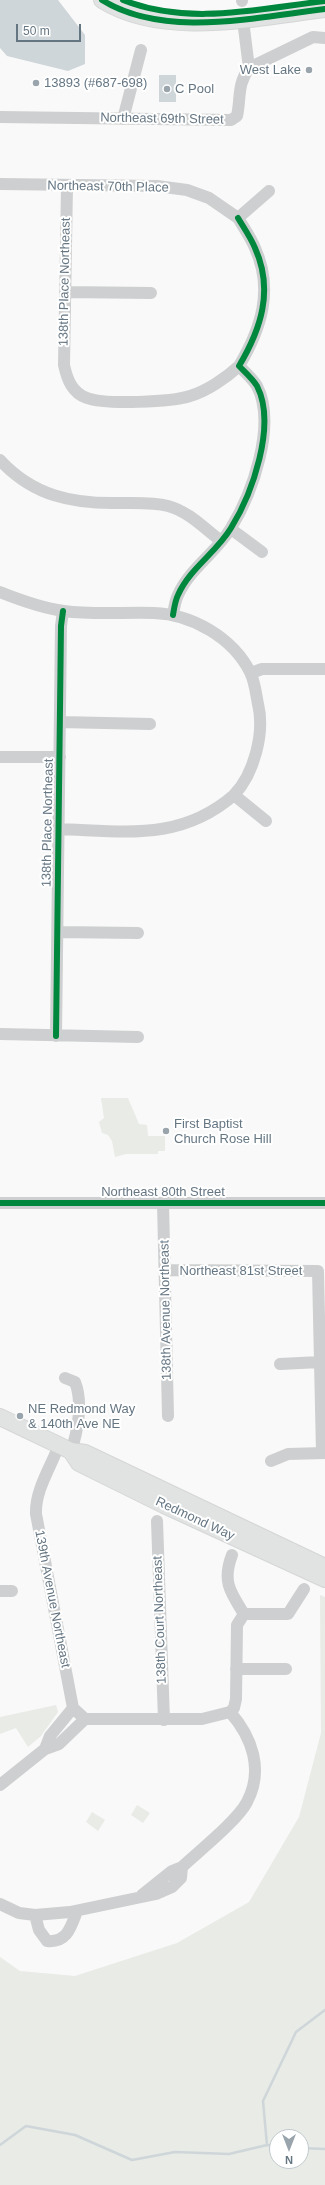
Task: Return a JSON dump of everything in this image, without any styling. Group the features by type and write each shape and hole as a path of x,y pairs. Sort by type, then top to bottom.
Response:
{"main road":[{"path":"102,0 123,10 146,17 181,22 208,23 325,10"},
{"path":"123,0 161,12 182,14 224,13 325,1"},
{"name":"Redmond Way","path":"0,1417 65,1448 85,1453 325,1567"},
{"name":"Redmond Way","path":"65,1448 79,1463 325,1579"}],"street":[{"path":"244,28 249,68 313,37 325,38"},
{"path":"123,119 141,50"},
{"name":"Northeast 69th Street","path":"0,116 231,120 237,116 239,89 242,78 249,68"},
{"name":"Northeast 70th Place","path":"0,184 157,186 187,190 209,198 238,218"},
{"name":"138th Place Northeast","path":"67,186 64,292 64,365 66,377 70,385 87,398 104,401 163,401 190,396 214,384 239,366"},
{"path":"172,615 177,596 190,575 231,530 246,500 258,465 262,439 263,411 261,398 249,375 239,366 257,332 262,317 265,287 262,269 255,248 238,218 269,191"},
{"path":"64,292 151,293"},
{"path":"0,460 26,482 47,493 69,500 92,504 148,503 168,506 185,513 221,541"},
{"path":"231,530 262,552"},
{"path":"0,592 23,601 63,611 156,613 172,615 205,627 220,637 251,673 260,712 256,750 242,786 223,804 188,824 168,829 148,832 58,830"},
{"name":"138th Place Northeast","path":"56,1036 61,626 63,611"},
{"path":"251,673 262,669 325,669"},
{"path":"60,722 150,724"},
{"path":"0,757 60,757"},
{"path":"234,794 266,820"},
{"path":"58,932 138,933"},
{"path":"0,1034 138,1037"},
{"name":"Northeast 80th Street","path":"0,1203 325,1203"},
{"name":"138th Avenue Northeast","path":"163,1204 168,1416"},
{"name":"Northeast 81st Street","path":"165,1270 318,1271 320,1362"},
{"path":"271,1461 288,1454 324,1453 320,1362 280,1364"},
{"name":"139th Avenue Northeast","path":"65,1378 75,1382 79,1391 77,1435 51,1467 39,1491 36,1503 36,1514 73,1708"},
{"name":"138th Court Northeast","path":"157,1521 164,1720"},
{"path":"232,1555 227,1574 228,1586 244,1614"},
{"path":"244,1614 288,1614 304,1589"},
{"path":"45,1749 50,1736 73,1708 85,1719 202,1719 230,1712 234,1708 236,1699 237,1626 244,1614"},
{"path":"236,1669 286,1669"},
{"path":"0,1904 19,1913 35,1915 52,1914 77,1911 156,1894 172,1887 181,1878 182,1867 237,1814 247,1802 255,1782 255,1755 250,1740 230,1712"},
{"path":"0,1786 45,1749 59,1744 85,1719"},
{"path":"35,1915 43,1936 47,1941 54,1942 68,1935 77,1911"}],"shaded area":[{"path":"0,0 58,0 85,35 85,64 68,71 7,56 0,48"},
{"name":"C Pool","path":"159,75 176,75 176,102 159,102"},
{"path":"101,1098 128,1098 139,1124 147,1125 148,1136 165,1136 165,1151 158,1151 158,1154 126,1154 115,1157 112,1141 108,1135 102,1133 99,1122 104,1118"},
{"path":"320,1595 325,1597 325,2185 0,2185 0,1957 20,1971 75,1976 177,1943 249,1902 299,1817 321,1733"},
{"path":"56,1705 58,1712 41,1736 28,1747 16,1728 0,1734 0,1717"},
{"path":"137,1805 150,1813 143,1823 131,1815"},
{"path":"92,1812 105,1820 98,1831 86,1822"}],"waterway":[{"path":"267,2145 263,2101 296,2032 325,2010"},
{"path":"0,2145 26,2126 75,2135 132,2160 175,2152 229,2154 269,2145"},
{"path":"309,2148 325,2149"}],"cycle path":[{"path":"102,0 127,12 153,19 182,22 241,20 325,9"},
{"path":"123,0 148,8 198,14 249,11 325,1"},
{"path":"173,615 176,600 183,585 225,537 239,514 254,478 263,439 264,420 262,402 257,386 239,366 247,352 259,323 264,294 264,279 261,264 255,248 238,218"},
{"path":"56,1036 61,626 63,611"},
{"path":"0,1203 325,1203"}],"place":[{"name":"West Lake","path":"309,70"},
{"name":"13893 (#687-698)","path":"36,83"},
{"name":"C Pool","path":"167,89"},
{"name":"First Baptist Church Rose Hill","path":"166,1131"},
{"name":"NE Redmond Way & 140th Ave NE","path":"20,1416"}]}
